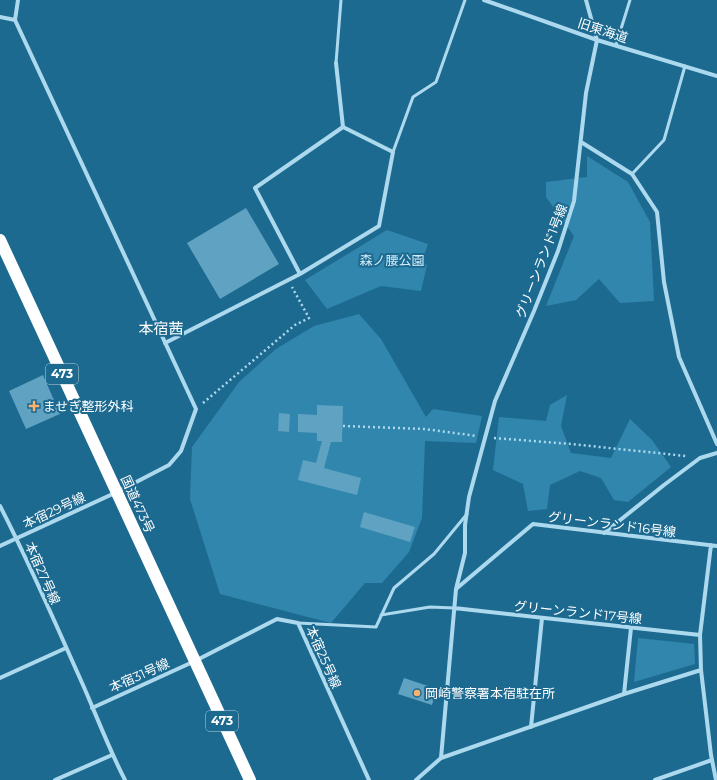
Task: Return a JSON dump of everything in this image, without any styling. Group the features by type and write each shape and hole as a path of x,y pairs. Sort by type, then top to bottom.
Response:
{"highway":[{"name":"国道473号","path":"0,240 4,257 117,492 250,780"}],"street":[{"path":"18,0 15,20 196,409"},
{"name":"旧東海道","path":"484,0 597,40 717,76"},
{"name":"グリーンランド1号線","path":"456,589 465,553 469,497 495,401 534,311 560,244 574,201 586,93 597,40 586,0"},
{"path":"0,17 15,20"},
{"path":"336,63 343,127"},
{"path":"165,343 300,274 379,226 393,152 343,127"},
{"path":"300,274 255,188 343,127"},
{"path":"581,142 632,174 657,212 664,282 679,357 717,444"},
{"name":"本宿29号線","path":"0,546 117,492 169,465 181,451 196,409"},
{"path":"604,533 700,458 717,453"},
{"name":"本宿27号線","path":"0,506 17,538 112,755"},
{"name":"グリーンランド16号線","path":"456,589 533,524 717,546"},
{"path":"711,545 700,635 701,670 712,760 716,780"},
{"path":"441,758 456,589"},
{"name":"グリーンランド17号線","path":"454,608 700,635"},
{"path":"531,727 542,618"},
{"name":"本宿25号線","path":"194,661 277,619 298,623 369,780"},
{"path":"624,694 631,628"},
{"path":"0,678 66,648"},
{"name":"本宿31号線","path":"92,708 194,661"},
{"path":"416,780 441,758 624,694 701,670"},
{"path":"55,780 112,755 125,780"},
{"path":"655,780 712,760"}],"lane":[{"path":"336,63 341,0"},
{"path":"393,152 413,97 436,82 465,0"},
{"path":"616,46 630,0"},
{"path":"632,174 664,140 685,66"},
{"path":"298,623 376,627 394,588 434,554 467,514"},
{"path":"381,616 430,607 454,608"}],"path":[{"path":"196,409 295,325 309,318 288,280"},
{"path":"343,426 425,429 485,437 571,444 700,458"}],"green space":[{"path":"587,156 628,182 650,222 654,301 620,303 599,279 576,300 546,306 574,236 546,197 546,182 587,177"},
{"name":"森ノ腰公園","path":"387,230 428,244 422,261 427,265 421,291 381,286 327,309 305,280"},
{"path":"359,314 381,339 426,417 433,409 482,416 476,443 425,441 422,518 409,552 382,583 365,583 331,623 220,594 190,499 192,447 239,382 276,349 314,326"},
{"path":"567,395 561,426 571,453 611,458 630,419 652,440 671,467 628,502 614,500 601,478 580,471 550,485 547,509 528,511 523,484 493,470 499,417 546,421 550,405"},
{"path":"638,638 694,644 695,664 634,682"}],"building":[{"path":"246,208 279,264 220,299 187,243"},
{"path":"43,375 60,414 26,429 9,391"},
{"path":"317,405 343,406 342,442 331,442 324,468 361,478 357,495 298,480 303,460 316,463 322,441 317,441 317,433 298,432 298,414 317,415"},
{"path":"279,413 290,414 289,432 278,431"},
{"path":"364,512 415,527 410,542 360,527"},
{"path":"404,678 434,688 432,694 435,695 432,705 398,694"}],"place":[{"name":"ませぎ整形外科","path":"34,406"},
{"name":"岡崎警察署本宿駐在所","path":"417,693"}],"district":[{"name":"本宿茜","path":"161,329"}]}
